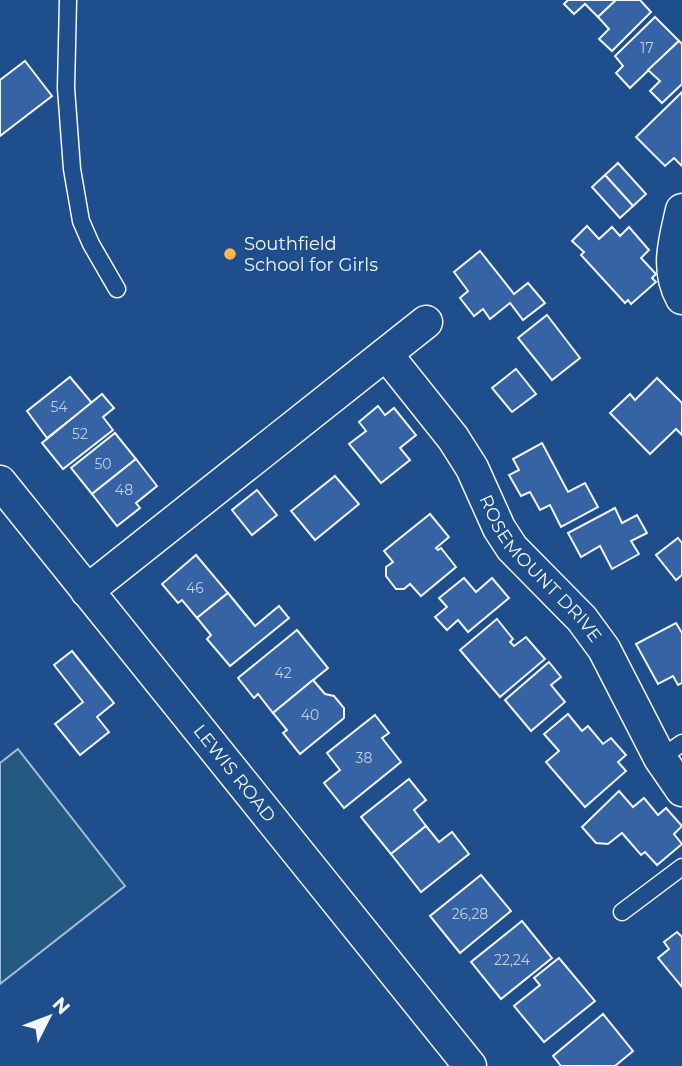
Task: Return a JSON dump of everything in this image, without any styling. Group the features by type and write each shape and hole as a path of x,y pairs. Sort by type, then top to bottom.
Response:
{"street":[{"path":"682,210 672,256 678,291 682,298"},
{"path":"87,591 426,322"},
{"name":"ROSEMOUNT DRIVE","path":"387,354 453,438 472,468 499,528 512,548 582,619 604,649 671,751 682,790"},
{"name":"LEWIS ROAD","path":"0,482 470,1066"}],"lane":[{"path":"68,0 66,88 72,169 81,221 117,289"},
{"path":"622,912 682,867"}],"shaded area":[{"path":"18,749 125,886 0,984 0,763"}],"building":[{"path":"568,0 616,0 598,17 585,4 574,14 564,4"},
{"path":"616,0 640,0 651,12 612,51 599,39 609,29 598,17"},
{"path":"655,17 679,41 630,88 616,73 623,66 615,56"},
{"path":"679,41 682,44 682,84 662,103 650,91 660,81 648,70"},
{"path":"25,61 52,96 0,136 0,80"},
{"path":"682,92 682,166 674,158 665,166 636,137"},
{"path":"618,163 646,194 633,206 605,175"},
{"path":"605,175 633,206 620,218 592,187"},
{"path":"587,226 599,239 612,227 620,236 629,227 649,250 641,258 656,274 652,278 656,282 631,304 628,300 625,303 581,255 584,252 572,241"},
{"path":"480,251 514,294 528,283 545,303 523,320 510,303 490,319 483,309 474,316 460,298 468,291 454,272"},
{"path":"547,315 580,358 552,380 518,338"},
{"path":"516,369 536,394 512,412 492,388"},
{"path":"70,377 92,403 47,438 27,411"},
{"path":"657,378 682,403 682,435 676,429 650,454 610,413 630,394 635,400"},
{"path":"102,394 114,408 103,417 113,430 63,469 42,443"},
{"path":"378,406 385,415 394,408 416,435 400,448 410,460 381,483 349,444 366,431 359,422"},
{"path":"115,433 136,459 92,494 71,468"},
{"path":"542,443 568,492 585,483 598,507 561,527 550,505 540,510 530,492 521,496 509,475 519,470 513,459"},
{"path":"136,459 157,486 136,503 140,508 117,526 92,494"},
{"path":"335,476 359,504 315,540 291,511"},
{"path":"257,490 277,515 252,535 232,510"},
{"path":"615,508 622,523 637,515 647,533 631,541 639,554 612,569 600,546 581,557 568,533"},
{"path":"430,514 449,537 436,548 441,548 456,567 421,596 410,584 404,589 396,589 386,576 386,567 393,562 384,551"},
{"path":"678,538 682,543 682,575 676,580 656,555"},
{"path":"196,555 228,593 197,618 182,600 178,603 162,584"},
{"path":"464,578 476,592 492,578 509,598 468,632 458,620 447,630 435,617 447,607 439,598"},
{"path":"228,593 255,626 279,606 289,618 230,666 207,639 211,635 197,618"},
{"path":"497,619 513,639 510,642 514,646 526,637 545,659 500,697 460,650"},
{"path":"676,623 682,633 682,683 678,685 673,676 658,684 636,644"},
{"path":"297,630 328,668 273,713 258,694 254,698 238,678"},
{"path":"72,651 114,703 97,717 109,732 80,755 55,724 83,702 54,665"},
{"path":"549,662 561,677 551,685 565,702 531,731 505,700"},
{"path":"313,680 325,694 334,696 344,708 344,718 300,754 283,733 287,730 273,713"},
{"path":"568,714 582,731 588,726 603,744 611,738 626,755 618,762 626,771 585,807 546,762 559,751 544,734"},
{"path":"375,715 389,733 382,738 401,762 344,808 324,783 340,770 327,753"},
{"path":"409,779 426,800 414,810 426,826 391,854 361,817"},
{"path":"619,791 633,807 644,798 658,815 666,808 682,826 674,834 682,844 657,865 645,852 641,855 622,833 608,844 596,843 582,827"},
{"path":"426,826 439,842 452,832 469,854 421,892 391,854"},
{"path":"481,875 511,911 460,953 430,916"},
{"path":"522,921 552,958 501,999 471,962"},
{"path":"677,932 682,937 682,987 658,958 669,949 664,942"},
{"path":"559,958 595,1001 544,1042 514,1006 540,985 534,978"},
{"path":"603,1014 633,1051 615,1066 561,1066 553,1056"}],"place":[{"name":"Southfield School for Girls","path":"230,254"}]}
